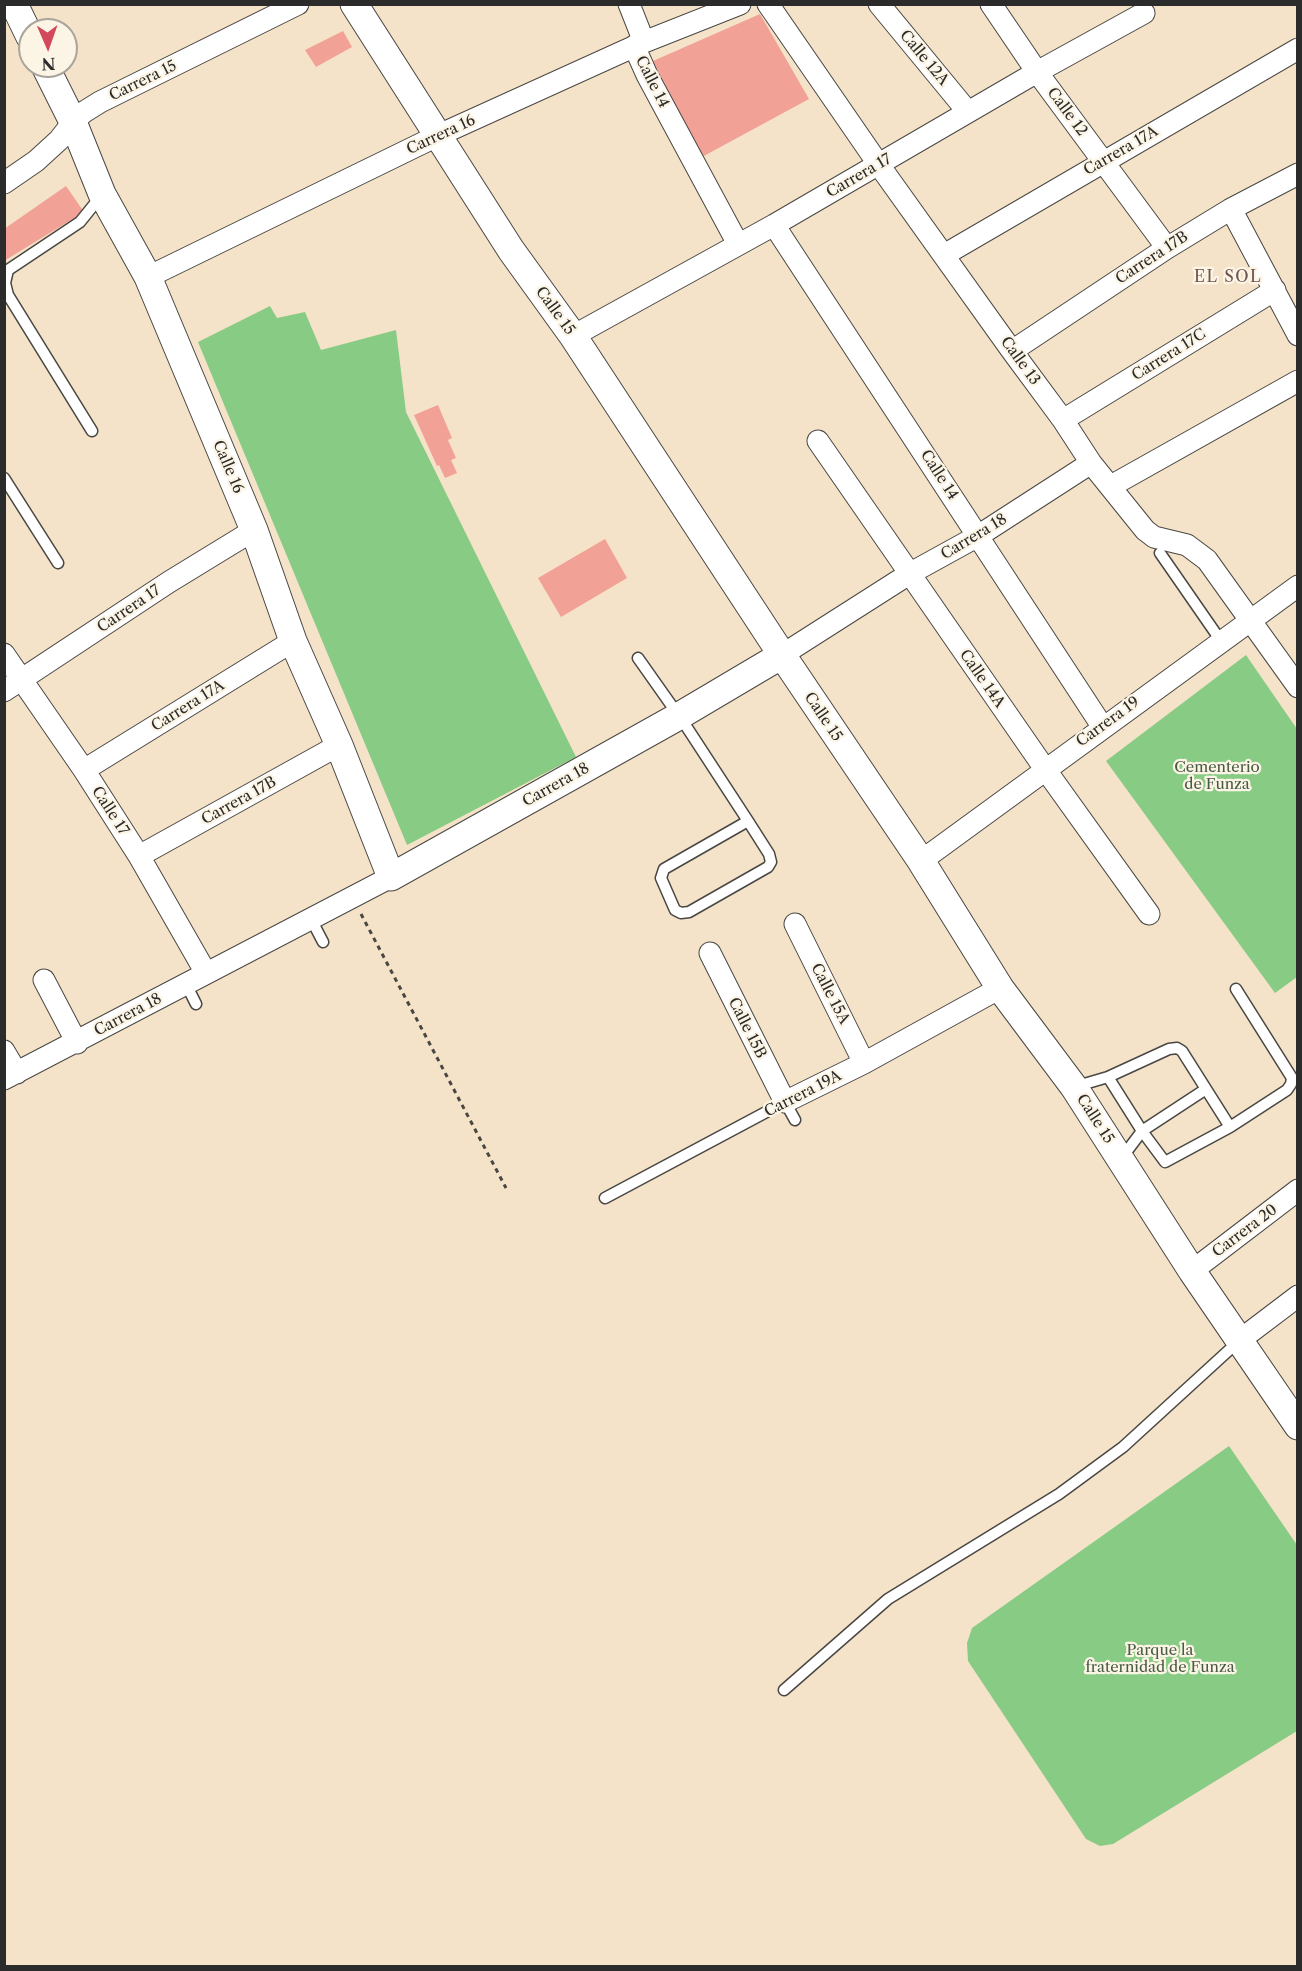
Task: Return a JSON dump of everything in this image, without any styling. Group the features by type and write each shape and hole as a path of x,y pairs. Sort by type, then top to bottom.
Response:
{"street":[{"path":"14,4 21,18"},
{"name":"Carrera 15","path":"4,183 36,161 59,140 73,122 100,102 298,4"},
{"name":"Calle 15","path":"354,4 511,250 573,336 782,655 921,861 1000,988 1074,1087 1192,1271 1298,1426"},
{"name":"Calle 14","path":"629,4 647,75 738,244"},
{"name":"Carrera 16","path":"148,277 439,135 639,44 740,4"},
{"name":"Calle 13","path":"768,4 879,165 1064,420 1091,463 1145,530 1154,537 1187,545 1207,560 1298,687"},
{"name":"Calle 12A","path":"879,4 968,112"},
{"name":"Calle 12","path":"991,4 1037,72 1167,248"},
{"name":"Carrera 17","path":"573,336 774,225 1037,72 1144,13"},
{"name":"Carrera 17A","path":"945,255 1298,49"},
{"name":"Calle 16","path":"51,78 73,122 102,194 148,277 254,530 293,641 339,745 391,877"},
{"name":"Carrera 17B","path":"1012,351 1167,248 1231,209 1298,174"},
{"path":"1231,209 1298,335"},
{"name":"Calle 14","path":"774,225 1102,726"},
{"name":"Carrera 17C","path":"1064,420 1275,290"},
{"path":"1111,486 1298,381"},
{"name":"Calle 14A","path":"818,441 1045,769 1149,914"},
{"name":"Carrera 18","path":"11,1076 555,791 782,655 909,574 978,536 1091,463"},
{"name":"Carrera 17","path":"13,685 169,582 254,530"},
{"name":"Carrera 19","path":"921,861 1102,726 1298,586"},
{"name":"Carrera 17A","path":"84,770 293,641"},
{"name":"Calle 17","path":"4,654 13,685 84,770 139,856 206,973"},
{"name":"Carrera 17B","path":"139,856 339,745"},
{"name":"Calle 15A","path":"795,924 864,1063"},
{"name":"Calle 15B","path":"710,953 790,1111"},
{"path":"44,980 77,1042"},
{"name":"Carrera 19A","path":"790,1111 864,1063 1000,988"},
{"path":"4,1051 11,1076"},
{"name":"Carrera 20","path":"1192,1271 1298,1190"},
{"path":"1240,1340 1298,1296"}],"lane":[{"path":"92,431 8,295 5,283 8,270 80,222 102,194"},
{"path":"4,478 58,563"},
{"path":"1160,553 1221,641"},
{"path":"638,658 748,821 769,854 771,862 768,867 689,912 681,913 675,910 661,878 664,869 748,821"},
{"path":"311,919 323,942"},
{"path":"186,984 196,1004"},
{"path":"1108,1077 1142,1131 1165,1162 1230,1126 1287,1090 1292,1078 1236,989"},
{"path":"1074,1087 1108,1077 1169,1049 1177,1048 1182,1051 1230,1126"},
{"path":"1121,1160 1142,1131 1206,1089"},
{"name":"Carrera 19A","path":"605,1198 790,1111"},
{"path":"784,1690 888,1599 1059,1494 1122,1447 1240,1340"}],"path":[{"path":"364,920 506,1188"}],"green space":[{"path":"270,306 277,318 305,312 321,350 396,330 406,412 576,757 407,845 198,342"},
{"name":"Cementerio de Funza","path":"1246,655 1297,729 1297,977 1275,993 1106,761"},
{"name":"Parque la fraternidad de Funza","path":"1229,1446 1297,1545 1297,1731 1113,1844 1100,1846 1086,1839 968,1661 967,1643 972,1628"}],"building":[{"path":"760,14 809,99 702,157 653,61"},
{"path":"343,31 352,47 316,67 305,50"},
{"path":"66,186 84,212 4,261 4,229"},
{"path":"438,405 452,438 448,440 456,458 451,460 457,473 445,478 439,465 437,466 414,415"},
{"path":"605,539 627,578 561,617 538,578"}],"district":[{"name":"EL SOL","path":"1228,277"}]}
